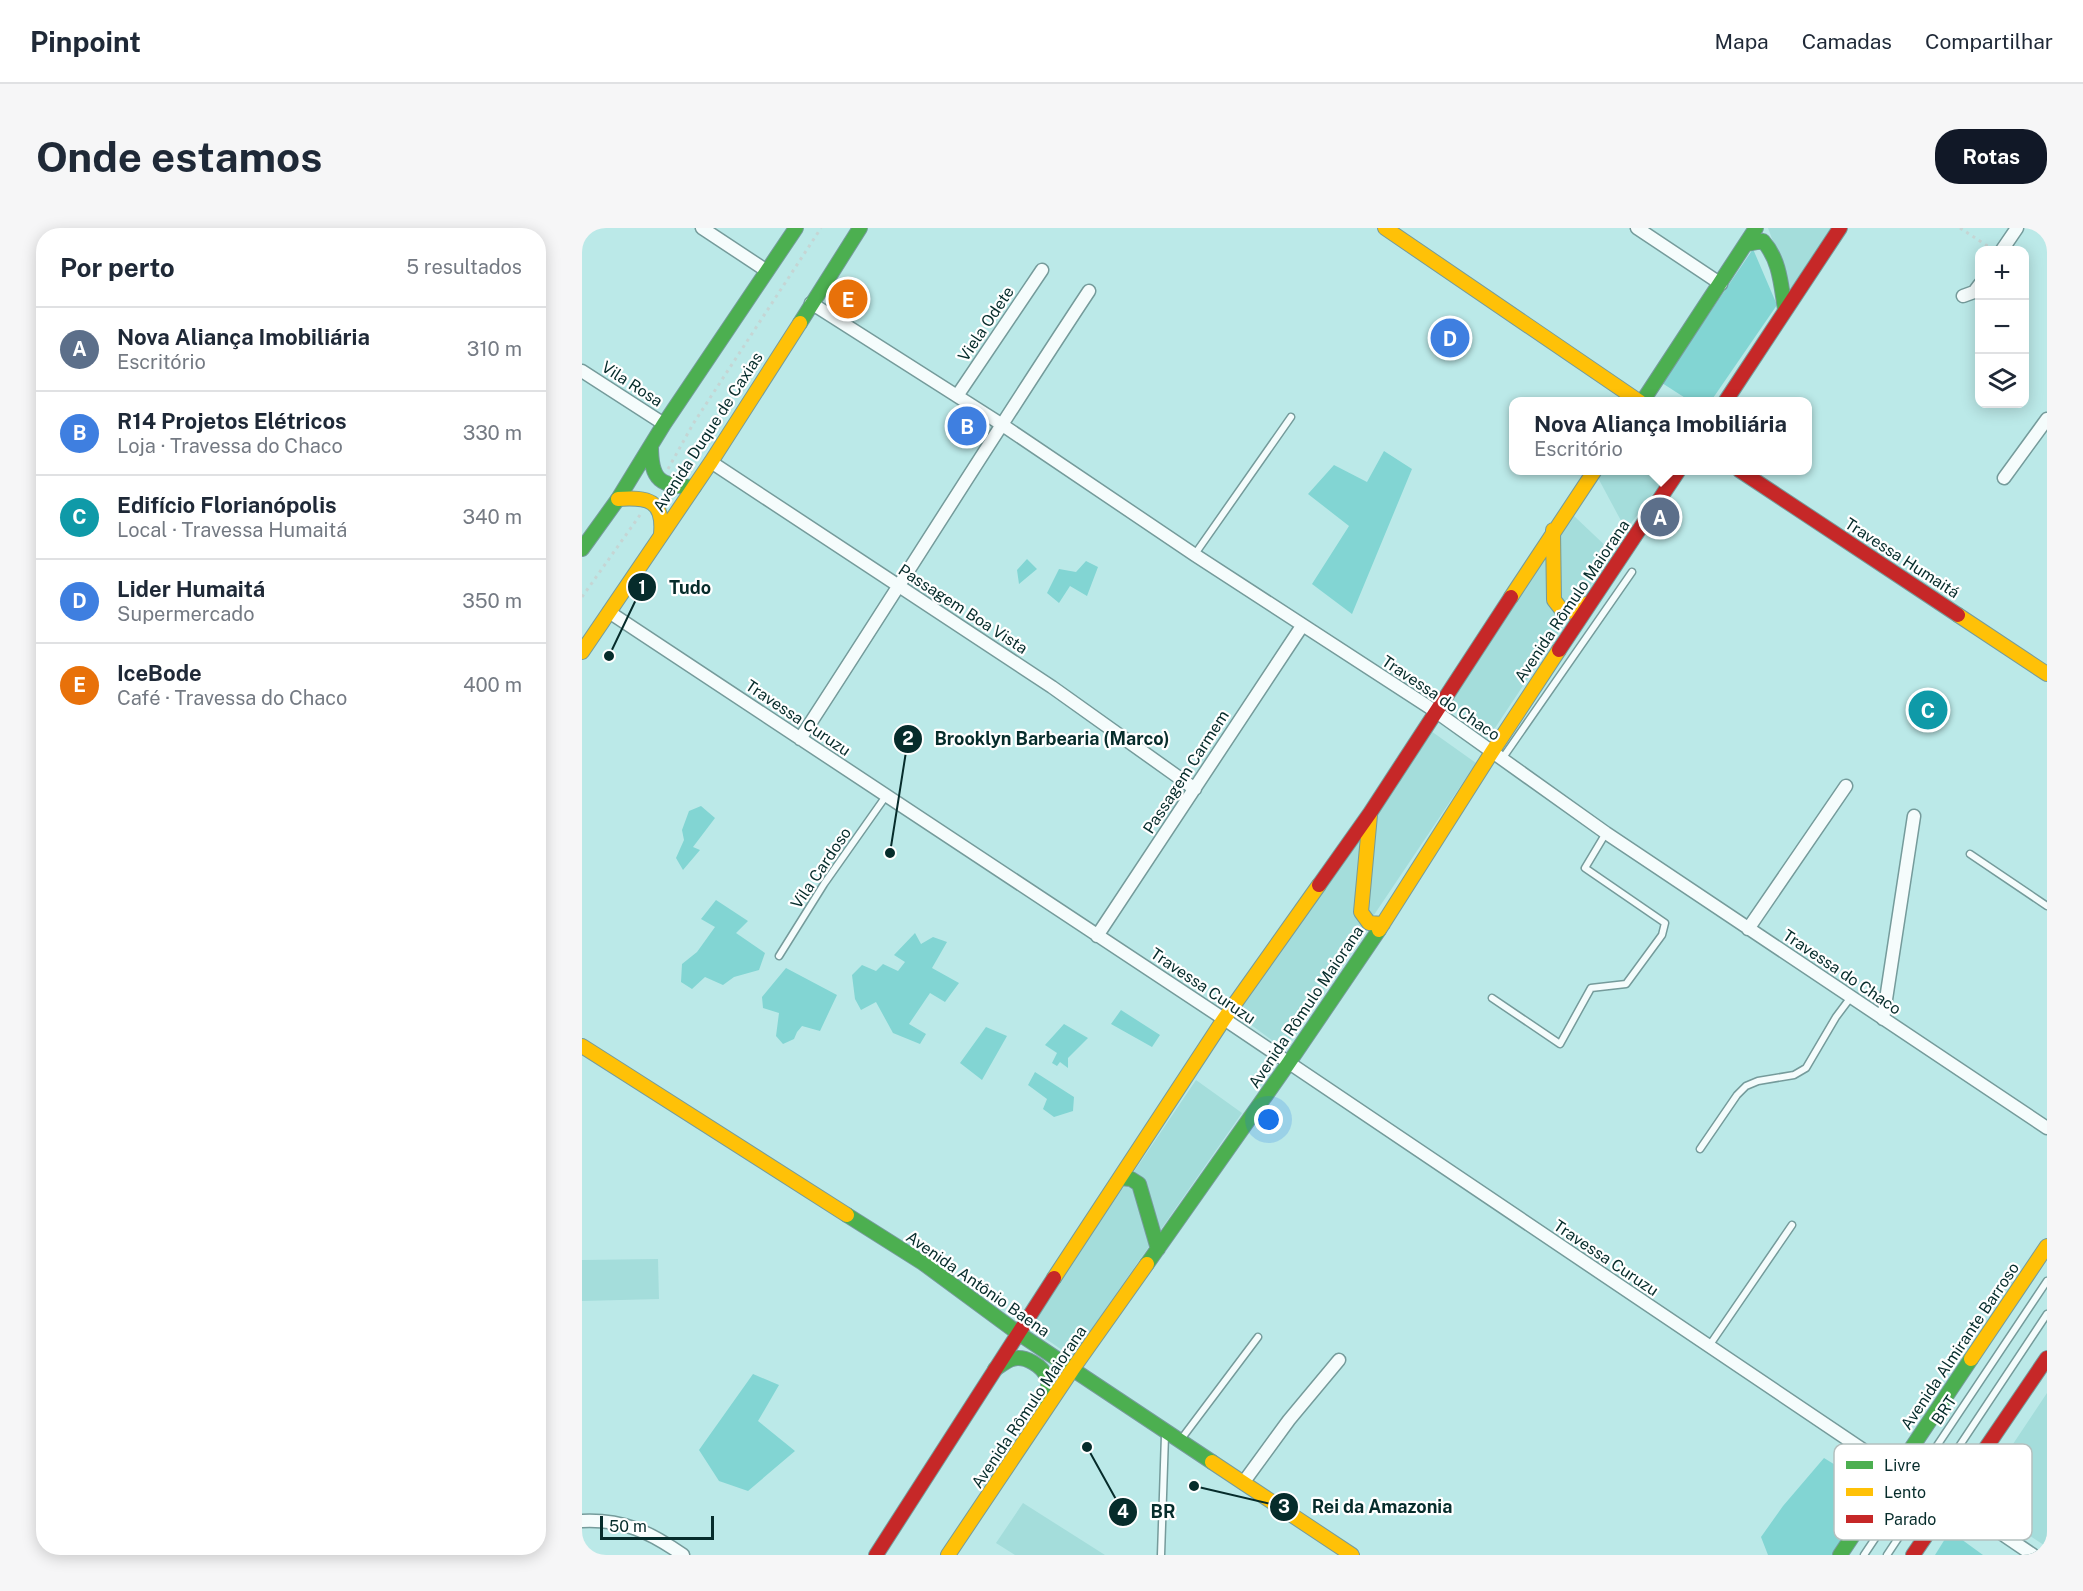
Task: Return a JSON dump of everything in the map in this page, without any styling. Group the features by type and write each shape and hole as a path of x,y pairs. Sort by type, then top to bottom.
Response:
{"main road":[{"path":"582,549 618,499 664,424 796,228"},
{"name":"Avenida Duque de Caxias","path":"582,652 711,462 860,228"},
{"path":"1385,228 1634,397"},
{"path":"1644,397 1756,228"},
{"path":"1728,397 1840,228"},
{"path":"1747,244 1763,240 1770,247 1777,263 1785,309"},
{"path":"651,446 652,472 661,482 674,487 694,487"},
{"path":"876,1555 1224,1019 1370,813 1553,530 1591,475"},
{"name":"Avenida Rômulo Maiorana","path":"948,1555 1072,1370 1288,1064 1497,755 1589,603 1676,475"},
{"name":"Travessa Humaitá","path":"1745,475 2047,674"},
{"path":"618,499 636,497 650,501 661,510 663,520 661,534"},
{"path":"1553,530 1554,600 1561,609 1568,612 1589,603"},
{"path":"1370,813 1361,912 1366,922 1376,926 1383,924"},
{"name":"Avenida Antônio Baena","path":"582,1046 922,1263 1072,1370 1352,1555"},
{"path":"1121,1178 1131,1179 1139,1184 1158,1248"},
{"name":"Avenida Almirante Barroso","path":"1915,1444 2047,1246"},
{"path":"995,1369 1011,1359 1021,1358 1043,1371 1048,1380 1047,1399 1042,1414"},
{"path":"1989,1444 2047,1358"},
{"name":"Avenida Almirante Barroso","path":"1840,1555 1850,1540"},
{"path":"1914,1555 1924,1540"}],"street":[{"path":"702,228 767,271"},
{"path":"1637,228 1721,284"},
{"path":"2005,246 2017,228"},
{"name":"Viela Odete","path":"957,396 1042,270"},
{"path":"800,739 1001,424 1089,291"},
{"path":"1963,296 1975,291"},
{"name":"Travessa do Chaco","path":"811,303 1001,424 1302,626 1435,711 1606,833 2047,1128"},
{"name":"Vila Rosa","path":"582,371 664,424"},
{"path":"2004,478 2047,419"},
{"name":"Passagem Boa Vista","path":"711,462 1052,687 1196,789"},
{"name":"Travessa Curuzu","path":"609,612 1224,1019 1854,1444"},
{"name":"Passagem Carmem","path":"1097,936 1302,626"},
{"path":"1748,929 1846,786"},
{"path":"1883,1019 1914,816"},
{"path":"1243,1483 1288,1420 1339,1359"},
{"path":"582,1521 604,1520 627,1525 661,1539 683,1555"},
{"path":"2011,1540 2033,1555"}],"lane":[{"path":"1195,555 1291,417"},
{"path":"1497,755 1632,572"},
{"name":"Vila Cardoso","path":"779,956 824,884 886,796"},
{"path":"1492,998 1560,1044 1591,988 1626,984 1662,935 1665,923 1585,868 1606,833"},
{"path":"1970,855 2047,906"},
{"path":"1700,1149 1737,1095 1746,1086 1758,1081 1794,1075 1806,1068 1836,1017 1851,997"},
{"path":"1708,1347 1792,1226"},
{"name":"BRT","path":"1938,1444 2047,1281"},
{"name":"BRT","path":"1961,1444 2047,1314"},
{"path":"1180,1441 1258,1337"},
{"path":"1161,1555 1165,1431"},
{"name":"BRT","path":"1864,1555 1874,1540"},
{"name":"BRT","path":"1887,1555 1897,1540"}],"path":[{"path":"661,482 693,424 821,228"},
{"path":"1960,228 1989,246"},
{"path":"582,597 650,501"}],"shaded area":[{"path":"1768,228 1832,228 1791,290"},
{"path":"1753,249 1777,305 1714,397 1684,397 1662,383"},
{"path":"1384,451 1412,469 1352,614 1312,584 1349,526 1308,494 1334,465 1367,482"},
{"path":"1598,475 1667,475 1626,530"},
{"path":"1573,515 1612,552 1491,734 1445,703"},
{"path":"1027,559 1037,569 1019,584 1017,570"},
{"path":"1086,561 1098,567 1087,596 1070,586 1059,603 1047,593 1059,569 1076,572"},
{"path":"1431,731 1476,763 1284,1049 1235,1013"},
{"path":"701,806 715,818 693,847 700,850 683,870 676,858 684,840 682,830 689,811"},
{"path":"716,900 748,921 736,933 765,953 759,970 734,977 723,985 705,977 692,989 681,982 682,964 697,952 715,927 701,919"},
{"path":"915,933 921,944 933,937 947,942 932,968 959,983 945,1002 930,993 909,1024 926,1034 920,1044 893,1033 876,1002 861,1010 855,999 852,975 862,965 876,971 883,964 898,971 905,962 894,955"},
{"path":"786,968 837,995 820,1031 802,1026 794,1039 783,1044 776,1036 779,1013 763,1008 762,997"},
{"path":"1121,1010 1160,1035 1152,1047 1111,1024"},
{"path":"1064,1024 1088,1038 1068,1058 1068,1068 1060,1062 1057,1066 1052,1063 1057,1053 1045,1045"},
{"path":"986,1027 1007,1036 982,1080 960,1063"},
{"path":"1035,1072 1074,1097 1073,1111 1054,1117 1043,1109 1047,1099 1028,1085"},
{"path":"1196,1080 1242,1113 1072,1357 1029,1327"},
{"path":"658,1259 659,1299 582,1301 582,1260"},
{"path":"753,1374 779,1385 758,1421 795,1451 748,1491 719,1481 699,1450"},
{"path":"2047,1393 2047,1547 2032,1537 2032,1444 2013,1444"},
{"path":"1824,1458 1834,1464 1834,1540 1842,1540 1834,1555 1768,1555 1761,1537 1783,1506"},
{"path":"1023,1503 1105,1555 1015,1555 996,1543"},
{"path":"1944,1540 1962,1540 1983,1555 1935,1555"}],"traffic: fast":[{"path":"582,549 618,499 664,424 796,228"},
{"path":"800,323 860,228"},
{"path":"1645,397 1756,228"},
{"path":"1747,244 1763,241 1769,248 1779,273 1785,309"},
{"path":"651,446 653,467 660,479 673,485 694,487"},
{"path":"1147,1264 1379,930"},
{"path":"1121,1178 1131,1179 1139,1184 1158,1249"},
{"path":"847,1215 923,1263 1018,1333 1212,1462"},
{"path":"995,1369 1017,1358 1028,1360 1042,1369 1048,1381 1045,1407"},
{"path":"1914,1444 1971,1359"},
{"path":"1840,1555 1850,1540"}],"traffic: slow":[{"path":"1385,228 1633,397"},
{"path":"582,652 711,462 800,323"},
{"path":"1511,597 1592,475"},
{"path":"618,499 646,500 657,507 660,514 661,534"},
{"path":"1553,530 1554,600 1561,609 1568,612 1589,603"},
{"path":"1958,615 2047,674"},
{"path":"1379,930 1559,650"},
{"path":"1370,815 1361,912 1369,923 1383,924"},
{"path":"1054,1278 1224,1019 1319,885"},
{"path":"582,1046 847,1215"},
{"path":"1971,1359 2047,1246"},
{"path":"948,1555 1072,1370 1147,1264"},
{"path":"1212,1462 1352,1555"}],"traffic: jam":[{"path":"1728,397 1840,228"},
{"path":"1559,650 1676,475"},
{"path":"1747,475 1958,615"},
{"path":"1319,885 1370,813 1511,597"},
{"path":"876,1555 1054,1278"},
{"path":"1989,1444 2047,1358"},
{"path":"1913,1555 1923,1540"}],"place":[{"name":"IceBode","path":"848,299"},
{"name":"Lider Humaitá","path":"1450,338"},
{"name":"R14 Projetos Elétricos","path":"967,426"},
{"name":"Nova Aliança Imobiliária","path":"1660,517"},
{"name":"Tudo","path":"609,656"},
{"name":"Edifício Florianópolis","path":"1928,710"},
{"name":"Brooklyn Barbearia (Marco)","path":"890,853"},
{"name":"BR","path":"1087,1447"},
{"name":"Rei da Amazonia","path":"1194,1486"}]}
